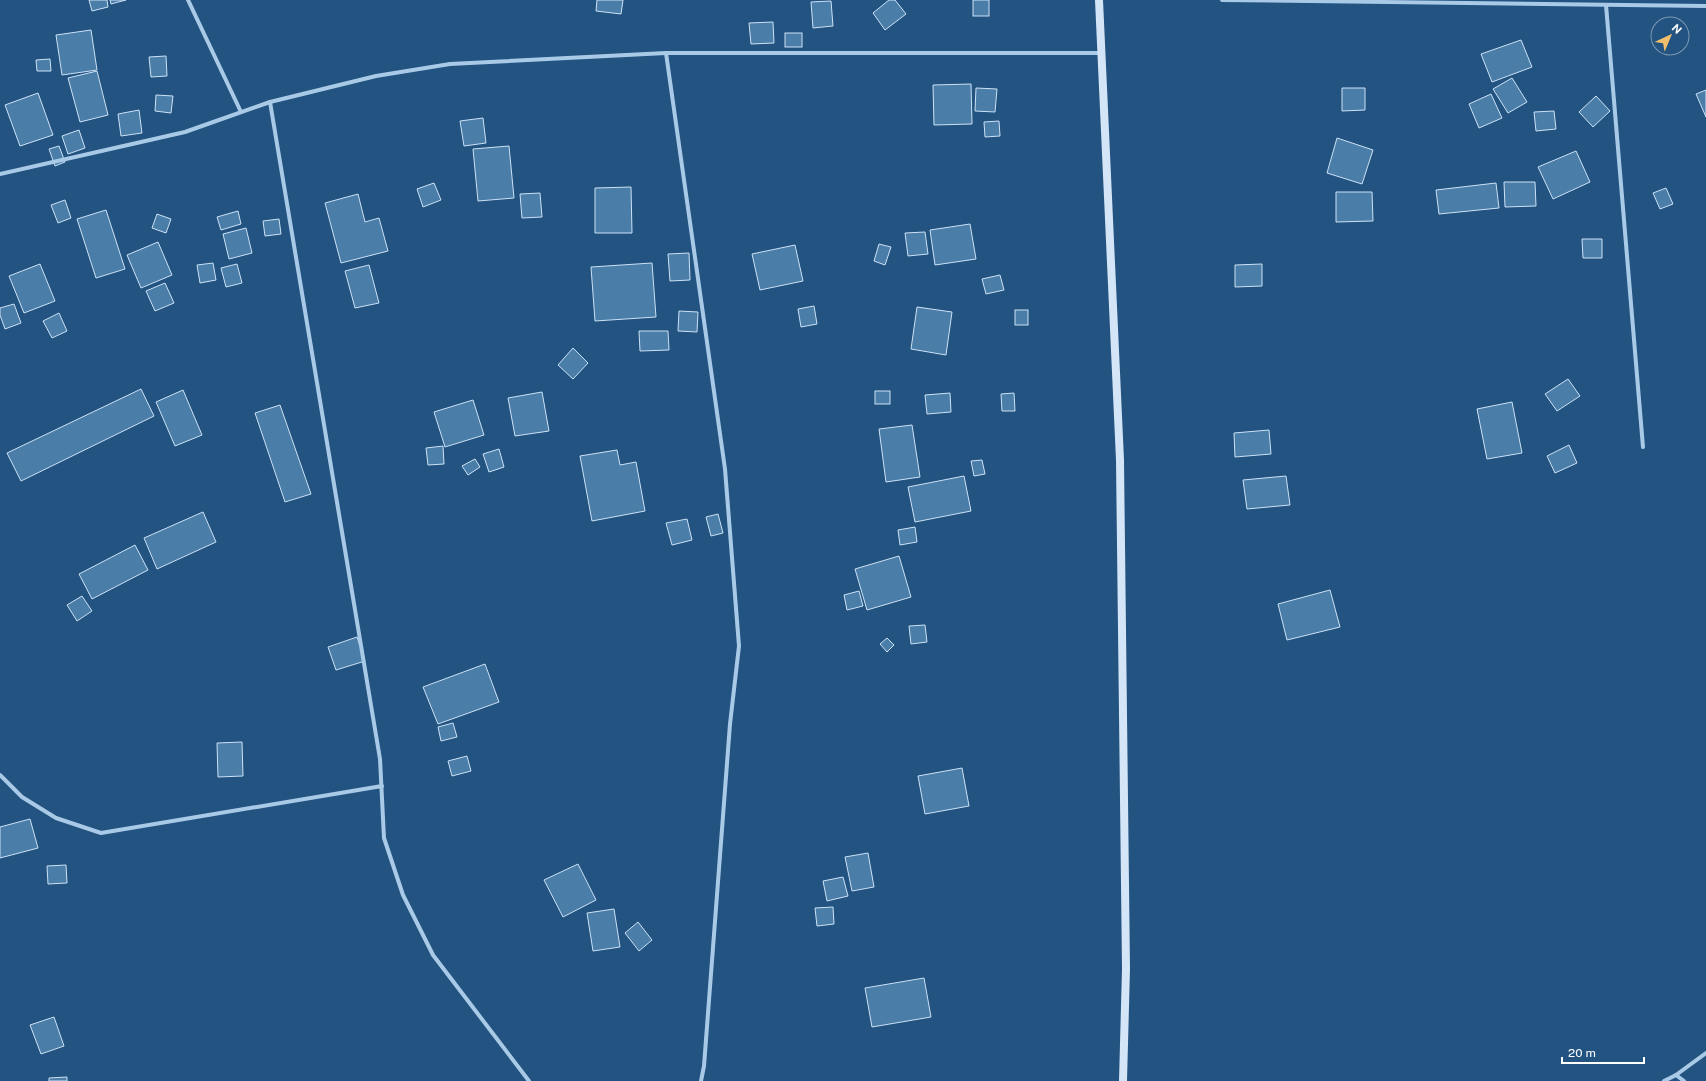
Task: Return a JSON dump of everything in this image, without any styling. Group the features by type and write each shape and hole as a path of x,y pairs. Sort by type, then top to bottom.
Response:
{"main road":[{"path":"1099,0 1120,460 1126,961 1123,1081"}],"street":[{"path":"188,0 241,112"},
{"path":"1222,0 1606,6 1706,6"},
{"path":"1634,0 1634,6"},
{"path":"1606,6 1643,447"},
{"path":"0,174 185,132 270,102 376,76 450,64 666,53 1102,53"},
{"path":"666,53 726,469 739,646 730,724 704,1066 701,1081"},
{"path":"270,102 380,759 384,838 403,895 433,956 529,1081"},
{"path":"0,775 22,797 56,818 102,833 382,786"},
{"path":"1664,1081 1676,1076 1706,1053"},
{"path":"1676,1076 1684,1081"}],"building":[{"path":"89,0 107,0 108,7 92,11"},
{"path":"110,0 126,0 111,4"},
{"path":"597,0 623,0 621,14 596,11"},
{"path":"889,0 895,0 906,14 885,30 873,13"},
{"path":"973,0 989,0 989,16 973,16"},
{"path":"831,1 833,26 813,28 811,2"},
{"path":"773,22 774,43 751,44 749,23"},
{"path":"91,30 97,70 62,75 56,35"},
{"path":"785,33 802,33 802,47 785,47"},
{"path":"1521,40 1532,67 1492,82 1481,54"},
{"path":"166,56 167,76 151,77 149,57"},
{"path":"50,59 51,71 37,71 36,60"},
{"path":"97,71 108,115 80,122 68,78"},
{"path":"1512,78 1527,102 1508,113 1493,89"},
{"path":"971,84 972,124 934,125 933,85"},
{"path":"976,88 997,89 995,112 975,111"},
{"path":"1342,88 1365,88 1365,110 1342,111"},
{"path":"1706,90 1706,117 1696,94"},
{"path":"38,93 53,135 20,146 5,105"},
{"path":"1491,94 1502,118 1479,128 1469,104"},
{"path":"156,95 173,96 171,113 155,111"},
{"path":"1596,96 1610,111 1593,127 1579,112"},
{"path":"139,110 142,133 121,136 118,114"},
{"path":"1554,111 1556,129 1536,131 1534,112"},
{"path":"483,118 486,143 464,146 460,121"},
{"path":"999,121 1000,136 985,137 984,122"},
{"path":"79,130 85,148 68,154 62,136"},
{"path":"1337,138 1373,150 1362,184 1327,173"},
{"path":"59,146 65,162 55,166 49,149"},
{"path":"509,146 514,198 478,201 473,149"},
{"path":"1576,151 1590,182 1553,199 1538,167"},
{"path":"1504,182 1535,182 1536,206 1505,207"},
{"path":"434,183 441,200 423,207 417,189"},
{"path":"1496,183 1499,208 1439,214 1436,190"},
{"path":"631,187 632,233 595,233 595,188"},
{"path":"1666,188 1673,204 1660,209 1653,193"},
{"path":"1336,192 1372,192 1373,221 1336,222"},
{"path":"540,193 542,217 522,218 520,194"},
{"path":"358,194 365,222 379,218 388,251 341,263 325,203"},
{"path":"65,200 71,218 58,223 51,205"},
{"path":"106,210 125,269 96,278 77,219"},
{"path":"238,211 241,224 221,230 217,217"},
{"path":"157,214 171,219 166,233 152,228"},
{"path":"279,219 281,234 265,236 263,221"},
{"path":"970,224 976,259 935,265 930,230"},
{"path":"246,228 252,253 229,259 223,234"},
{"path":"925,232 928,254 908,256 905,233"},
{"path":"1582,239 1602,239 1602,258 1583,258"},
{"path":"158,242 172,275 141,288 127,255"},
{"path":"879,244 891,247 885,265 874,261"},
{"path":"795,245 803,281 760,290 752,254"},
{"path":"689,253 690,280 670,281 668,254"},
{"path":"213,263 216,280 200,283 197,265"},
{"path":"652,263 656,317 595,321 591,267"},
{"path":"40,264 55,301 24,313 9,276"},
{"path":"237,264 242,283 226,287 221,268"},
{"path":"1262,264 1262,286 1235,287 1235,265"},
{"path":"369,265 379,303 355,308 345,271"},
{"path":"1000,275 1004,290 986,294 982,279"},
{"path":"165,283 174,303 155,311 146,291"},
{"path":"14,304 21,323 5,329 0,315 0,308"},
{"path":"814,306 817,324 801,327 798,309"},
{"path":"917,307 952,312 946,355 911,349"},
{"path":"1015,310 1028,310 1028,325 1015,325"},
{"path":"679,311 698,312 697,332 678,331"},
{"path":"59,313 67,331 52,338 43,321"},
{"path":"639,331 668,331 669,350 640,351"},
{"path":"573,348 588,363 573,379 558,365"},
{"path":"1568,379 1580,396 1557,411 1545,394"},
{"path":"141,389 154,416 21,481 7,453"},
{"path":"183,390 202,435 175,446 156,402"},
{"path":"875,391 890,391 890,404 875,404"},
{"path":"542,392 549,431 515,436 508,398"},
{"path":"950,393 951,412 927,414 925,395"},
{"path":"1014,393 1015,411 1002,411 1001,394"},
{"path":"473,400 484,435 445,447 434,412"},
{"path":"1512,402 1522,453 1487,459 1477,409"},
{"path":"280,405 311,494 285,502 255,413"},
{"path":"912,425 920,477 886,482 879,429"},
{"path":"1269,430 1271,454 1235,457 1234,433"},
{"path":"1569,445 1577,463 1555,473 1547,456"},
{"path":"443,446 444,464 428,465 426,448"},
{"path":"499,449 504,467 489,472 483,454"},
{"path":"617,450 620,465 636,462 645,511 592,521 580,456"},
{"path":"475,459 480,467 468,475 462,466"},
{"path":"982,460 985,474 974,476 971,461"},
{"path":"964,476 971,511 915,522 908,487"},
{"path":"1286,476 1290,505 1247,509 1243,480"},
{"path":"203,512 216,542 157,569 144,538"},
{"path":"718,514 723,533 711,536 706,517"},
{"path":"687,519 692,540 672,545 666,523"},
{"path":"915,527 917,542 900,545 898,530"},
{"path":"135,545 148,570 92,599 79,574"},
{"path":"899,556 911,597 867,610 855,569"},
{"path":"1330,590 1340,627 1287,640 1278,604"},
{"path":"859,591 863,606 847,610 844,595"},
{"path":"82,596 92,611 77,621 67,605"},
{"path":"925,625 927,642 911,644 909,626"},
{"path":"357,637 365,661 336,670 328,647"},
{"path":"887,638 894,645 887,652 880,644"},
{"path":"485,664 499,702 438,724 423,687"},
{"path":"453,723 457,737 441,741 438,727"},
{"path":"242,742 243,776 218,777 217,743"},
{"path":"467,756 471,771 452,776 448,761"},
{"path":"962,768 969,806 925,814 918,776"},
{"path":"30,819 38,848 0,858 0,827"},
{"path":"868,853 874,887 852,891 845,857"},
{"path":"578,864 596,900 563,917 544,880"},
{"path":"66,865 67,883 48,884 47,866"},
{"path":"843,877 848,896 827,901 823,881"},
{"path":"833,907 834,924 817,926 815,908"},
{"path":"614,909 620,947 593,951 587,913"},
{"path":"638,922 652,940 639,951 625,933"},
{"path":"924,978 931,1017 872,1027 865,988"},
{"path":"54,1017 64,1046 41,1054 30,1025"},
{"path":"67,1077 67,1081 49,1081 49,1078"}]}
